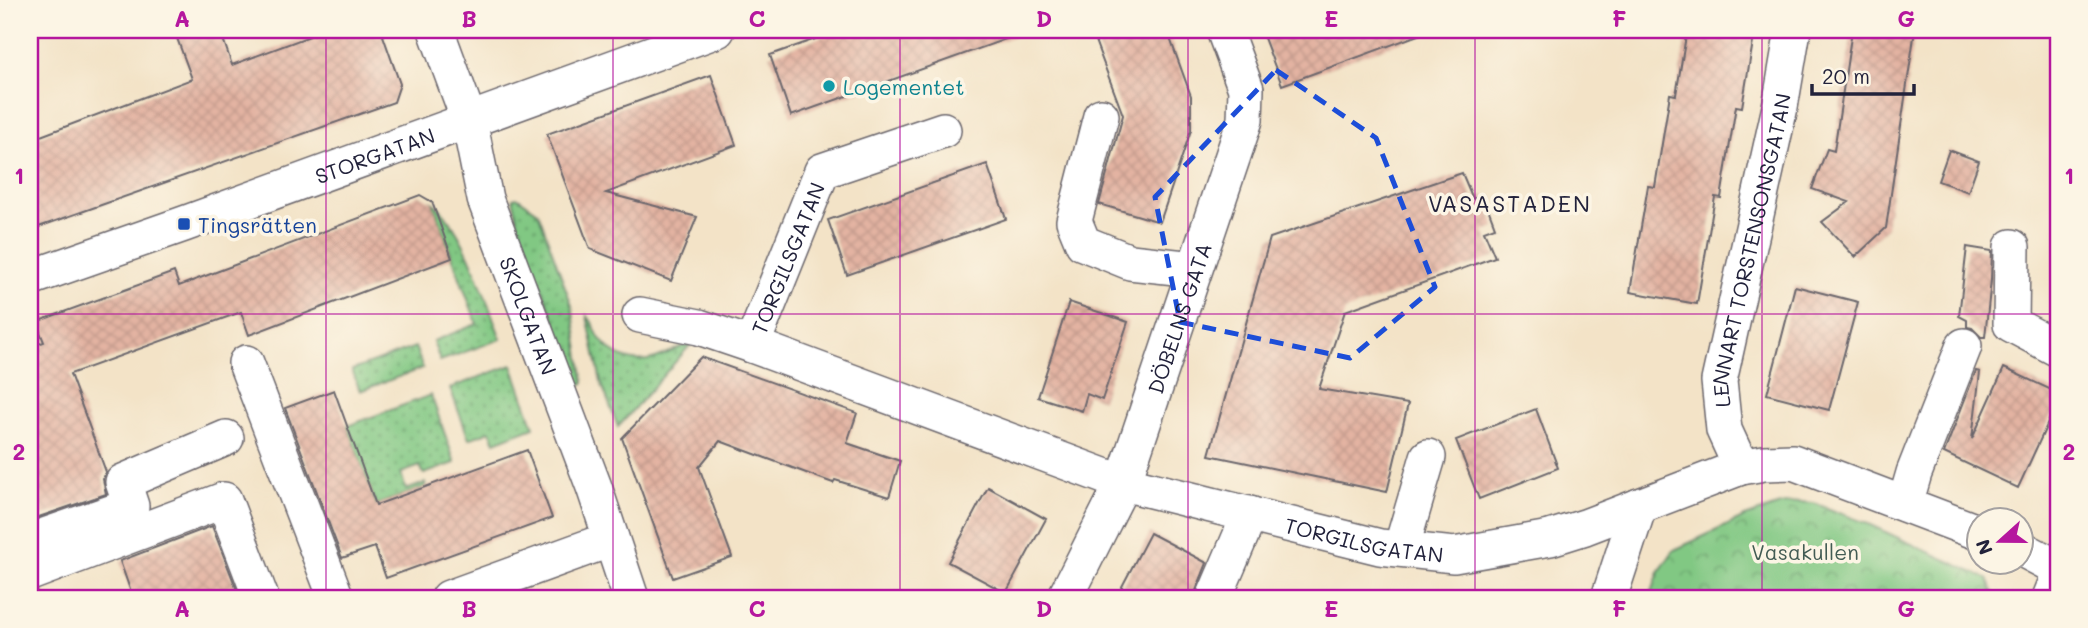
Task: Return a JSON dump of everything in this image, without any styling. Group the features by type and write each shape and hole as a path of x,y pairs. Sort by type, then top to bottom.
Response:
{"street":[{"name":"SKOLGATAN","path":"436,30 469,120 485,199 594,487 631,598"},
{"name":"STORGATAN","path":"30,278 717,30"},
{"name":"DÖBELNS GATA","path":"1065,598 1123,483 1245,120 1247,89 1224,30"},
{"name":"LENNART TORSTENSONSGATAN","path":"1741,467 1724,430 1719,382 1780,107 1793,30"},
{"path":"1101,116 1074,221 1083,243 1130,262 1194,269"},
{"name":"TORGILSGATAN","path":"752,345 822,171 943,130"},
{"path":"2012,247 2011,324 2058,349"},
{"name":"TORGILSGATAN","path":"640,315 699,327 752,345 1123,483 1380,547 1454,555 1522,544 1585,527 1741,467 1793,462 1966,528"},
{"path":"1905,504 1914,473 1964,346"},
{"path":"246,363 337,598"},
{"path":"30,541 131,506 123,482 226,438"},
{"path":"1401,549 1428,457"},
{"path":"30,573 224,500 261,598"},
{"path":"1609,598 1639,506"},
{"path":"1214,598 1250,514"},
{"path":"449,598 611,539"},
{"path":"2036,557 2058,568"},
{"path":"2050,598 2058,578"}],"highlighted area":[{"path":"1276,70 1376,138 1435,287 1350,358 1180,322 1155,197"}],"green space":[{"path":"517,197 538,212 572,306 584,383 579,385 519,228 513,198"},
{"path":"432,202 443,212 464,245 501,339 440,361 433,341 477,324"},
{"path":"587,316 606,346 625,358 648,360 692,343 618,427 601,382"},
{"path":"415,347 423,368 360,391 352,370"},
{"path":"512,365 534,427 495,442 490,431 469,439 450,388"},
{"path":"431,395 455,463 424,474 420,466 401,473 406,490 425,483 426,487 376,505 347,426"},
{"name":"Vasakullen","path":"1814,503 1866,523 1966,569 1966,576 1988,579 1996,598 1650,598 1659,572 1674,550 1745,517 1780,505"}],"building":[{"path":"174,30 220,30 232,65 326,30 381,30 400,84 394,102 30,230 30,140 192,79"},
{"name":"Logementet","path":"841,30 1022,30 1023,33 791,116 770,55"},
{"path":"1091,30 1167,30 1191,96 1191,130 1160,222 1099,204 1123,115"},
{"path":"1261,30 1423,30 1424,33 1282,85"},
{"path":"1687,30 1755,30 1742,107 1736,106 1721,198 1715,197 1697,304 1630,292 1648,186 1655,187 1670,94 1676,95"},
{"path":"1852,30 1915,30 1886,228 1855,257 1822,222 1849,202 1812,189 1827,149 1834,151"},
{"path":"711,75 736,145 606,193 697,217 671,281 590,249 547,134"},
{"path":"1949,150 1979,161 1968,192 1938,181"},
{"path":"987,164 1006,219 847,275 828,220"},
{"path":"1462,173 1473,199 1483,195 1495,227 1484,231 1495,257 1345,311 1319,389 1408,404 1387,492 1209,455 1270,238"},
{"path":"420,195 432,202 452,258 249,335 241,312 70,374 106,472 103,479 106,494 30,520 30,347 44,342 36,322 174,272 179,286"},
{"path":"1967,247 1992,251 1985,337 1967,327 1967,320 1959,316"},
{"path":"1795,286 1858,302 1829,410 1767,394"},
{"path":"1069,302 1128,322 1102,400 1087,394 1082,411 1038,397"},
{"path":"701,357 857,413 847,443 900,461 889,497 835,480 833,483 720,441 699,467 732,557 673,578 622,438"},
{"path":"2004,368 2058,393 2058,401 2018,488 1944,453 1976,371 1980,372 1972,439"},
{"path":"334,390 376,505 527,450 552,518 386,578 375,547 342,558 285,408"},
{"path":"1536,409 1558,468 1479,499 1456,440"},
{"path":"988,487 1046,519 1006,593 948,562"},
{"path":"212,526 240,598 133,598 120,561"},
{"path":"1150,533 1207,563 1193,598 1116,598"}],"place":[{"name":"Logementet","path":"829,86"},
{"name":"Tingsrätten","path":"184,224"}],"district":[{"name":"VASASTADEN","path":"1510,203"}]}
